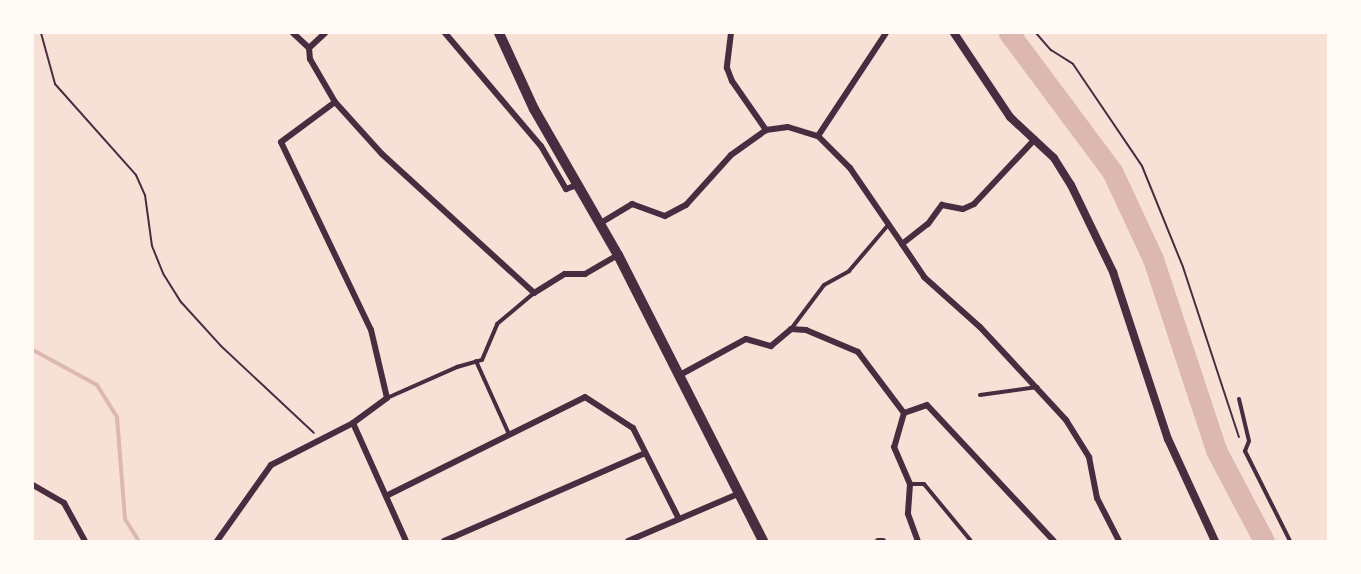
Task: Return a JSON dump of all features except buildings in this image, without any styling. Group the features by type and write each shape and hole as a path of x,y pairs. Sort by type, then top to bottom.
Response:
{"main road":[{"path":"500,33 534,109 618,255 763,541"}],"street":[{"path":"293,33 309,48 310,59 335,102 382,154 534,294 565,274 585,274 618,255"},
{"path":"309,48 325,33"},
{"path":"445,33 542,146 566,189 577,185"},
{"path":"731,33 727,68 766,130"},
{"path":"818,136 886,33"},
{"path":"954,33 1010,117 1054,158 1071,185 1113,272 1168,439 1215,541"},
{"path":"217,541 271,465 352,423 387,398 371,330 281,142 335,102"},
{"path":"599,225 632,204 665,216 686,205 731,155 766,130 788,127 818,136 850,168 924,277 952,299 1038,387 1089,457 1097,498 1119,541"},
{"path":"902,244 928,224 942,205 963,209 974,204 1035,139"},
{"path":"678,376 746,339 771,346 792,329 806,330 858,352 904,413"},
{"path":"386,496 585,397 633,428 679,519"},
{"path":"904,413 927,405 1054,541"},
{"path":"904,413 894,447 910,484 908,514 918,541"},
{"path":"352,423 406,541"},
{"path":"444,541 645,453"},
{"path":"33,485 64,503 85,541"},
{"path":"628,541 641,538 740,493"},
{"path":"878,541 883,541"}],"lane":[{"path":"792,329 824,285 849,271 890,224"},
{"path":"387,398 482,360 497,324 534,294"},
{"path":"476,361 510,435"},
{"path":"980,395 1038,387"},
{"path":"1239,399 1250,441 1245,451 1290,541"},
{"path":"910,484 924,483 971,541"}],"path":[{"path":"41,33 55,84 136,175 145,195 152,246 164,275 181,302 221,346 320,439"},
{"path":"1036,33 1051,50 1073,64 1142,166 1183,267 1224,400 1245,451"}],"waterway":[{"path":"1009,33 1112,171 1153,259 1216,450 1264,541"},
{"path":"33,350 97,385 117,417 125,519 139,541"}]}
